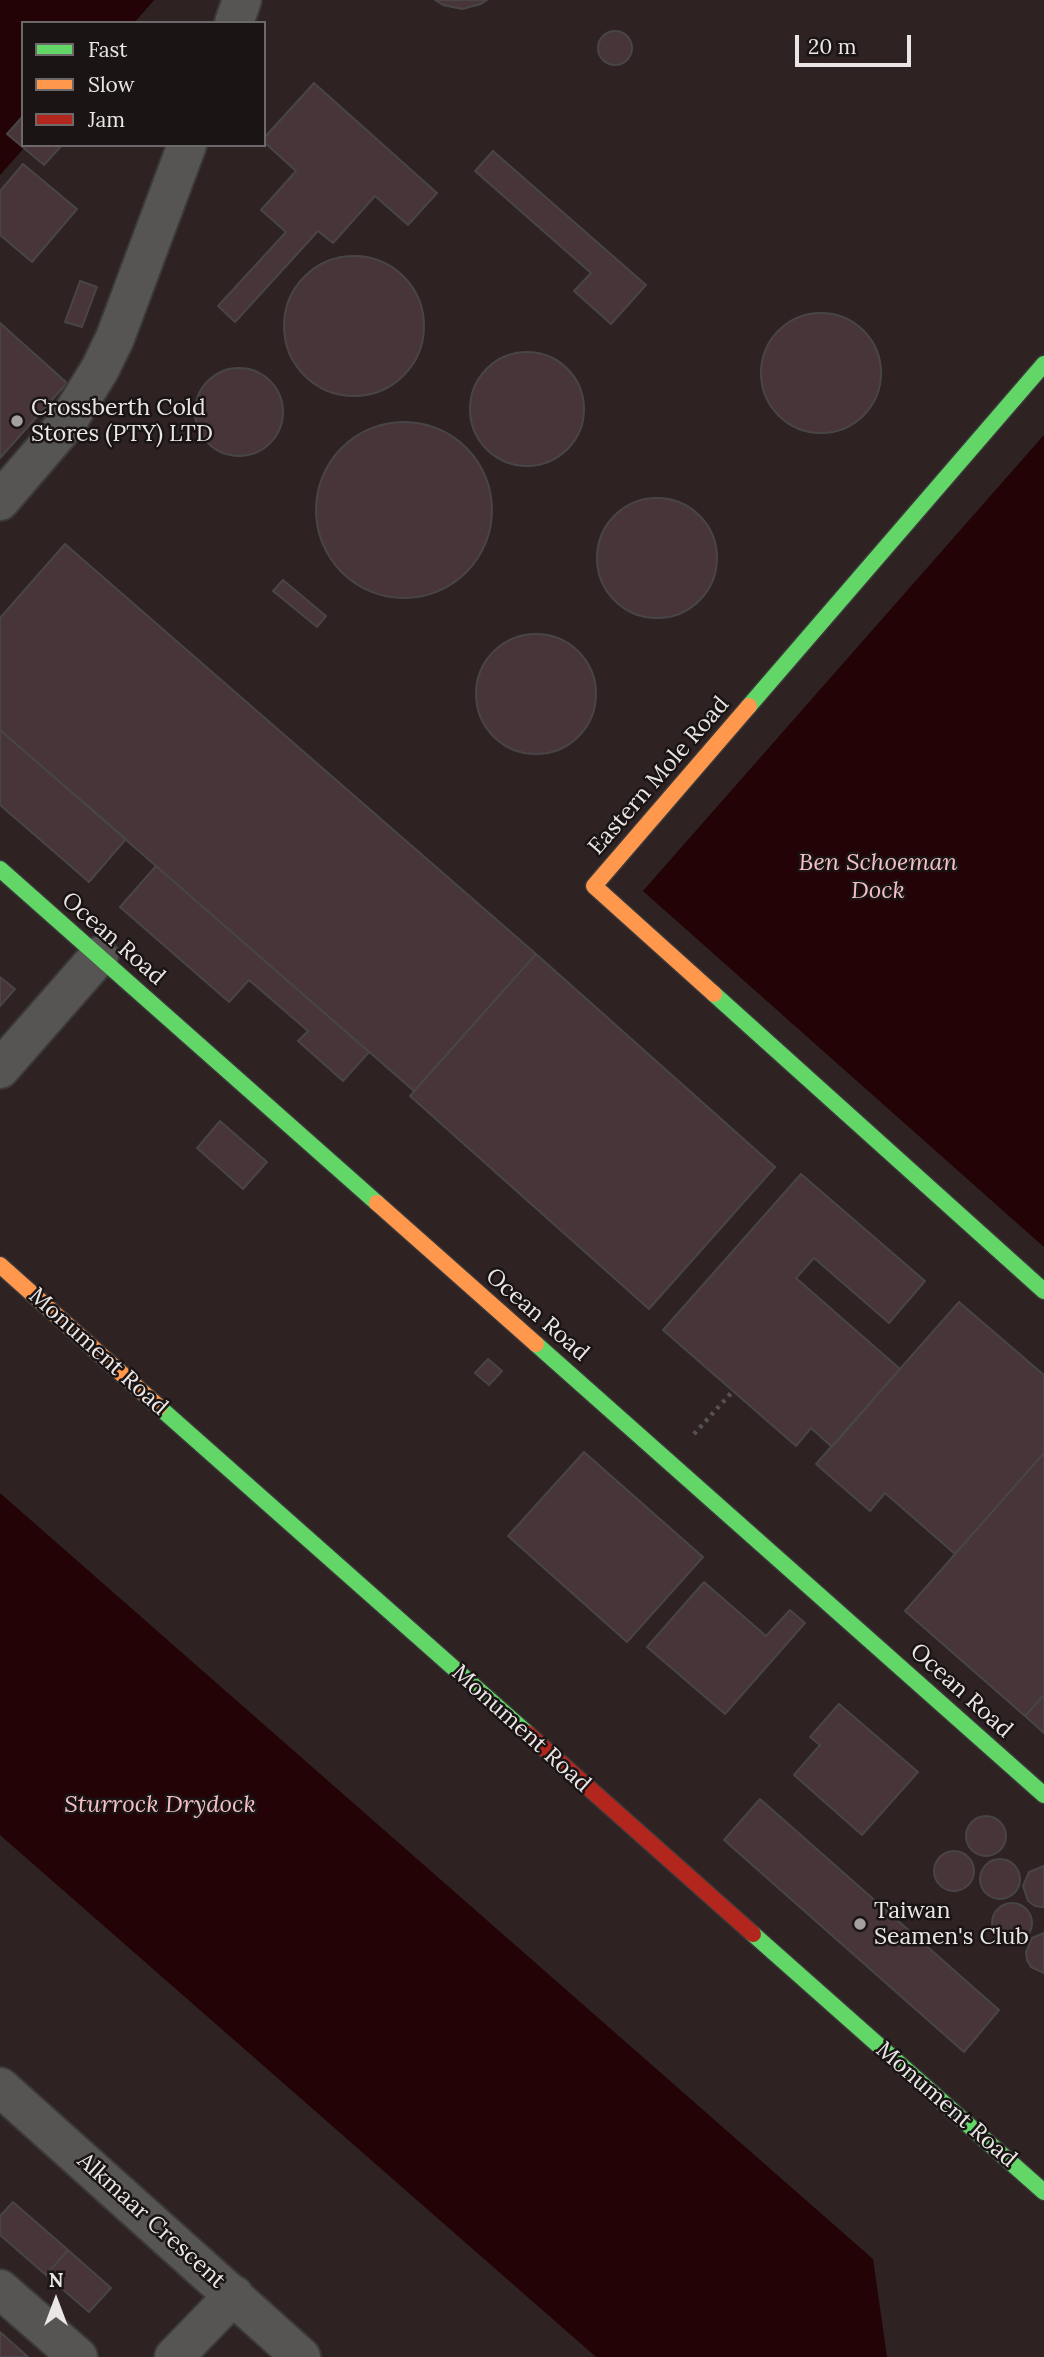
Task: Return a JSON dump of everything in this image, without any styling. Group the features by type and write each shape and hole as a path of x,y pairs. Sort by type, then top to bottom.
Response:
{"street":[{"path":"235,21 242,0"},
{"path":"0,501 66,424 83,400 115,338 186,147"},
{"name":"Eastern Mole Road","path":"1044,364 594,886 1044,1291"},
{"name":"Ocean Road","path":"0,869 1044,1795"},
{"path":"0,1069 99,956"},
{"name":"Monument Road","path":"0,1265 1044,2192"},
{"name":"Alkmaar Crescent","path":"0,2087 301,2357"},
{"path":"0,2289 78,2357"},
{"path":"174,2357 234,2295"}],"shaded area":[{"path":"154,0 1044,0 1044,435 643,891 1044,1247 1044,2357 0,2357 0,175 23,147 266,147 266,21 136,21"},
{"path":"21,118 21,146 7,134"}],"water":[{"path":"0,0 154,0 136,21 21,21 21,118 7,134 24,148 0,175"},
{"name":"Ben Schoeman Dock","path":"1044,435 1044,1247 643,891"},
{"name":"Sturrock Drydock","path":"0,1493 873,2259 887,2357 596,2357 0,1835"}],"building":[{"path":"435,0 487,0 462,9 443,5"},
{"path":"615,31 627,36 632,48 627,60 615,65 603,60 598,48 603,36"},
{"path":"314,83 437,193 408,225 375,196 333,243 318,231 235,322 218,306 286,232 261,210 296,171 266,144 266,136"},
{"path":"21,118 21,146 7,134"},
{"path":"23,147 60,147 44,165"},
{"path":"493,151 646,285 611,324 574,291 591,273 475,171"},
{"path":"23,164 77,209 32,262 0,235 0,191"},
{"path":"354,256 381,261 403,277 419,299 424,326 419,353 403,375 381,391 354,396 327,391 305,375 289,353 284,326 289,299 305,277 327,261"},
{"path":"80,281 97,287 82,327 65,322"},
{"path":"821,313 844,318 863,331 876,350 881,373 876,396 863,415 844,428 821,433 798,428 779,415 766,396 761,373 766,350 779,331 798,318"},
{"name":"Crossberth Cold Stores (PTY) LTD","path":"0,323 67,383 0,458"},
{"path":"527,352 549,356 559,361 575,377 580,387 584,409 580,431 575,441 559,457 549,462 527,466 505,462 495,457 479,441 474,431 470,409 474,387 479,377 495,361 505,356"},
{"path":"239,368 256,372 270,381 279,395 283,412 279,429 270,443 256,452 239,456 222,452 208,443 199,429 195,412 199,395 208,381 222,372"},
{"path":"404,422 438,429 466,448 485,476 492,510 485,544 466,572 438,591 404,598 370,591 342,572 323,544 316,510 323,476 342,448 370,429"},
{"path":"657,498 680,503 699,516 712,535 717,558 712,581 699,600 680,613 657,618 634,613 615,600 602,581 597,558 602,535 615,516 634,503"},
{"path":"65,544 536,954 414,1091 0,730 0,618"},
{"path":"283,580 326,616 317,627 273,591"},
{"path":"536,634 559,639 578,652 591,671 596,694 591,717 578,736 559,749 536,754 513,749 494,736 481,717 476,694 481,671 494,652 513,639"},
{"path":"0,730 126,839 89,882 0,805"},
{"path":"156,866 369,1052 343,1081 298,1041 308,1031 249,980 229,1002 120,907"},
{"path":"536,954 775,1167 649,1309 410,1096"},
{"path":"0,977 15,989 0,1006"},
{"path":"220,1121 267,1162 243,1189 197,1148"},
{"path":"801,1174 925,1281 889,1323 814,1258 796,1278 900,1369 832,1447 811,1428 796,1446 663,1330"},
{"path":"959,1302 1044,1375 1044,1453 955,1554 885,1493 870,1511 816,1464"},
{"path":"488,1359 502,1371 489,1385 475,1373"},
{"path":"584,1452 703,1557 627,1642 508,1536"},
{"path":"1044,1453 1044,1695 1025,1716 905,1611"},
{"path":"704,1582 766,1636 790,1610 805,1623 725,1714 647,1647"},
{"path":"1044,1695 1044,1733 1025,1716"},
{"path":"839,1704 918,1772 862,1835 794,1775 820,1745 810,1737"},
{"name":"Taiwan Seamen's Club","path":"760,1799 999,2010 964,2052 724,1840"},
{"path":"986,1816 994,1817 1000,1822 1005,1828 1005,1844 1000,1850 994,1855 986,1856 978,1855 972,1850 967,1844 966,1836 967,1828 972,1822 978,1817"},
{"path":"954,1851 962,1852 968,1857 973,1863 973,1879 968,1885 962,1890 954,1891 946,1890 940,1885 935,1879 934,1871 935,1863 940,1857 946,1852"},
{"path":"1000,1859 1008,1860 1014,1865 1019,1871 1019,1887 1014,1893 1008,1898 1000,1899 992,1898 986,1893 981,1887 980,1879 981,1871 986,1865 992,1860"},
{"path":"1044,1866 1043,1907 1028,1901 1023,1886 1029,1872"},
{"path":"1012,1903 1020,1904 1026,1909 1031,1915 1031,1931 1026,1937 1020,1942 1012,1943 1004,1942 998,1937 993,1931 992,1923 993,1915 998,1909 1004,1904"},
{"path":"1044,1933 1044,1973 1031,1967 1026,1952 1032,1938"},
{"path":"13,2202 68,2250 46,2275 0,2235 0,2216"},
{"path":"68,2250 111,2288 89,2312 46,2275"},
{"path":"0,2332 28,2357 0,2357"}],"traffic: fast":[{"path":"749,706 1044,364"},
{"path":"0,869 377,1203"},
{"path":"714,994 1044,1291"},
{"path":"536,1344 1044,1795"},
{"path":"159,1407 527,1733"},
{"path":"753,1934 1044,2192"}],"traffic: slow":[{"path":"714,994 594,886 749,706"},
{"path":"377,1203 536,1344"},
{"path":"0,1265 159,1407"}],"traffic: jam":[{"path":"527,1733 753,1934"}],"place":[{"name":"Crossberth Cold Stores (PTY) LTD","path":"17,421"},
{"name":"Taiwan Seamen's Club","path":"860,1924"}]}
